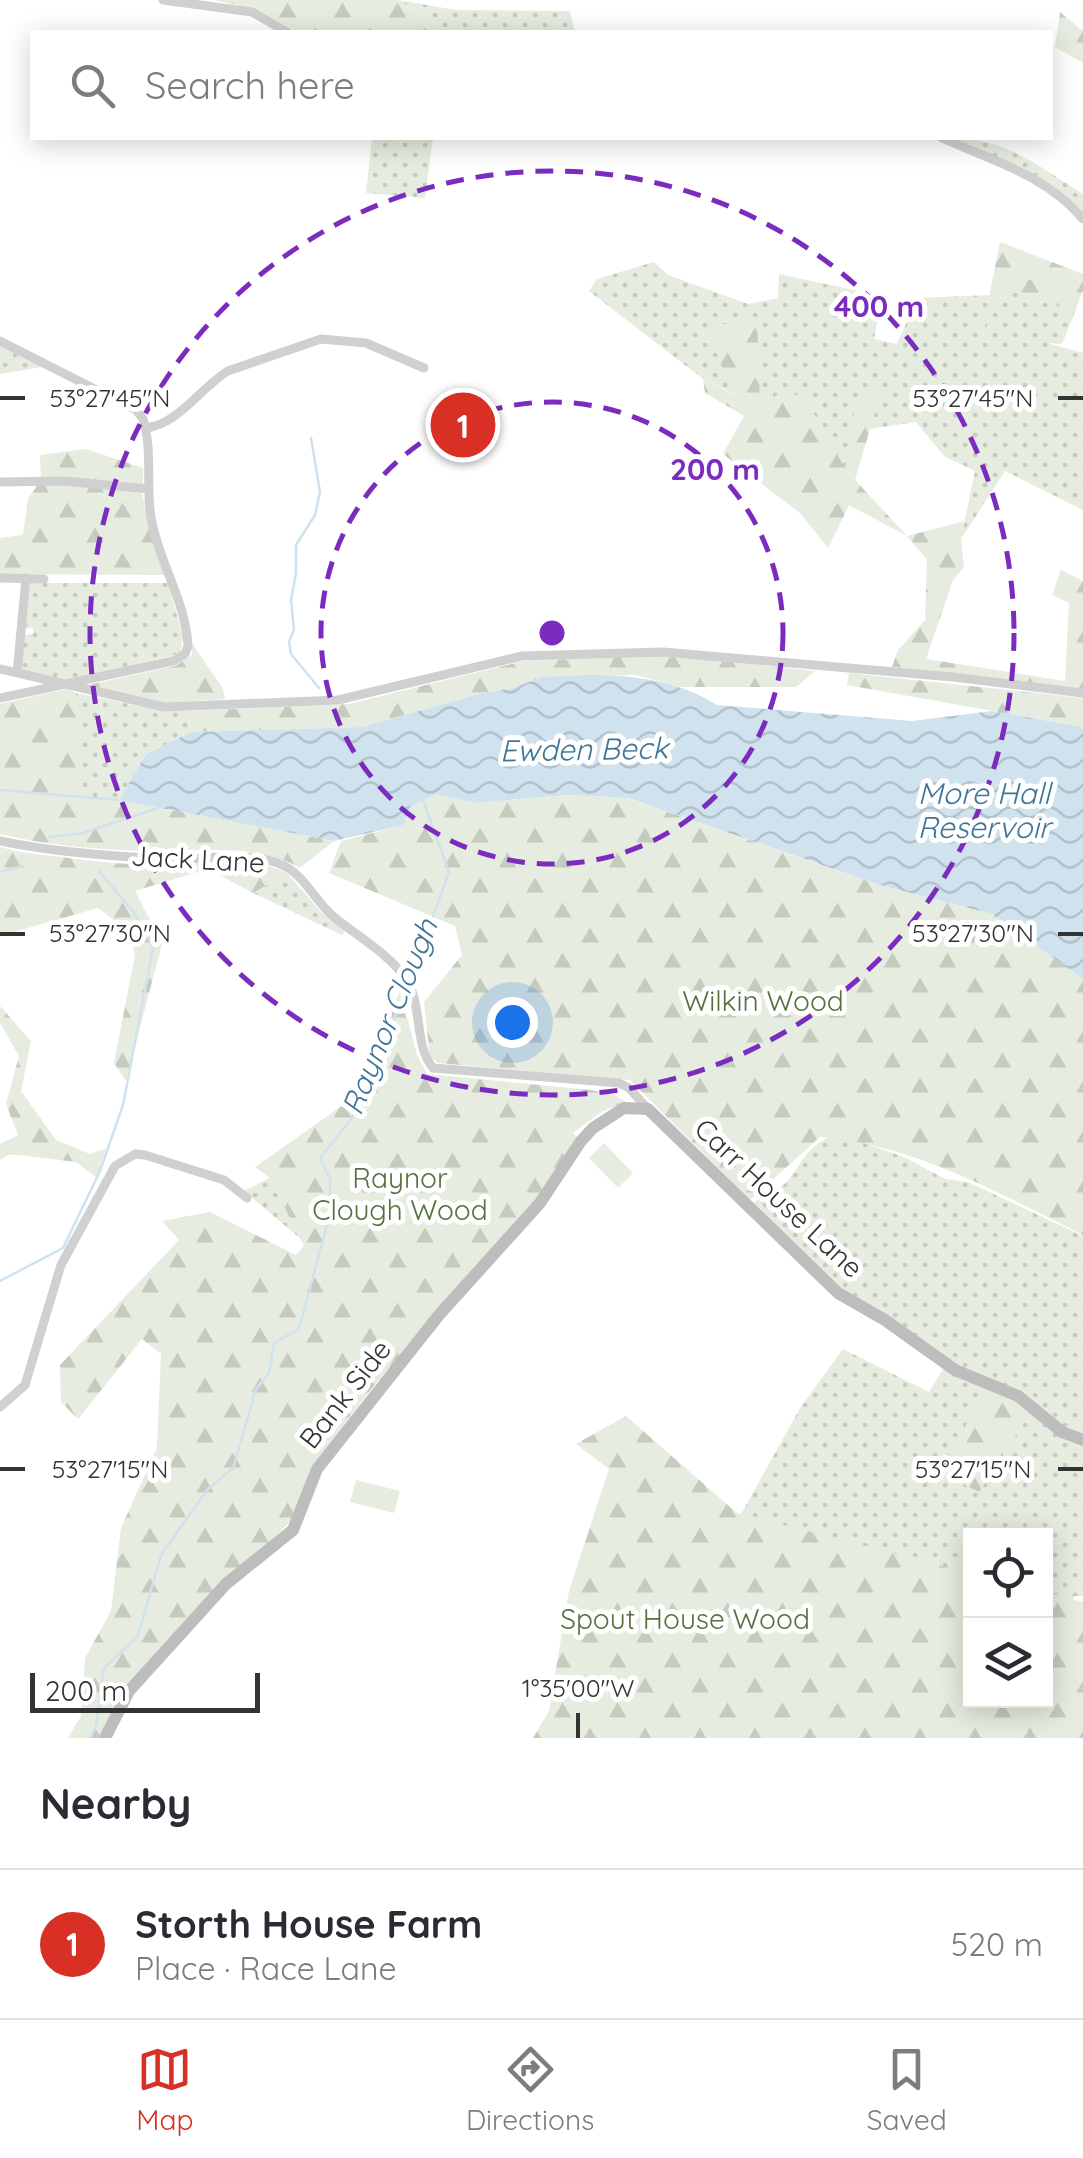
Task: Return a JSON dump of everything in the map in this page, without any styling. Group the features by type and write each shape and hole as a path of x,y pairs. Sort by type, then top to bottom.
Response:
{"street":[{"path":"163,0 252,12 284,30"},
{"path":"947,140 1026,172 1069,202 1083,219"},
{"path":"146,428 176,414 215,378 306,342 322,339 366,343 424,368"},
{"path":"0,342 136,410 146,428 154,532 187,634 185,654 173,661 0,698"},
{"path":"0,482 64,481 149,489"},
{"path":"0,578 44,578"},
{"path":"17,673 26,578"},
{"path":"0,669 164,707 338,700 522,656 663,652 1083,693"},
{"name":"Jack Lane","path":"0,840 140,858 218,856 282,864 299,877 323,908 404,976 418,1004 426,1060 434,1068 619,1083 648,1109"},
{"name":"Bank Side","path":"105,1738 129,1691 226,1584 293,1530 316,1469 439,1316 540,1203 581,1141 593,1128 624,1108 648,1109"},
{"name":"Carr House Lane","path":"648,1109 838,1293 885,1320 955,1370 1018,1396 1062,1432 1083,1440"},
{"path":"0,1406 25,1385 62,1264 115,1166 135,1154 145,1155 224,1180 247,1198"}],"green space":[{"path":"214,0 398,0 449,30 293,30 258,10"},
{"path":"398,0 456,10 570,11 575,30 449,30"},
{"path":"1060,12 1083,31 1083,63 1055,47"},
{"path":"372,140 433,140 425,198 366,193"},
{"path":"956,140 987,142 1036,164 1083,194 1083,215 1055,189"},
{"path":"1000,242 1083,274 1083,290 1075,312 1007,289 982,331","holes":["1030,261 1075,280 1023,277"]},
{"path":"1029,260 1075,279 1068,296 1023,277"},
{"path":"654,262 668,275 748,304 778,298 779,274 882,296 874,339 897,344 917,298 991,295 984,327 1007,289 1075,312 1062,344 1047,343 1083,353 1083,510 1005,471 961,539 975,471 944,456 916,422 870,429 881,389 854,402 845,470 760,407 703,379 589,291 597,279"},
{"path":"757,320 760,406 786,389 807,402 845,468 854,402 882,388 855,480 907,536 849,505 828,548 800,513 723,454 744,416 705,393 703,379 732,394 707,326"},
{"path":"0,346 42,367 0,374"},
{"path":"86,449 143,468 143,486 41,477 40,455"},
{"path":"39,483 142,493 151,537 166,575 0,574 0,538 23,535 28,499"},
{"path":"965,521 961,539 964,567 953,580 926,659 1065,681 1069,603 1052,595 1061,570 1083,581 1083,690 892,667 898,650 925,620 927,560 907,536"},
{"path":"29,583 168,583 183,636 181,651 66,680 21,671 25,635 33,634 33,628 26,628"},
{"path":"192,643 223,689 225,699 165,703 88,685 175,666 192,655"},
{"path":"665,655 815,671 796,687 681,687 636,675 542,677 362,727 191,732 188,711 349,704 523,661"},
{"path":"849,673 1083,698 1083,727 847,685"},
{"path":"67,689 76,693 84,799 119,800 334,841 300,868 281,859 242,851 104,849 0,834 0,704"},
{"path":"76,693 163,711 188,711 191,732 146,754 117,803 83,800"},
{"name":"Wilkin Wood","path":"436,794 474,803 568,795 627,798 880,885 992,914 1083,979 1083,1235 923,1160 820,1137 750,1200 630,1080 438,1063 430,1057 424,1002 462,955 455,926 329,873 341,841 404,825 410,807"},
{"path":"0,847 134,864 255,863 287,873 253,893 208,869 135,891 162,944 126,1081 114,1063 135,955 129,931 98,908 0,936"},
{"path":"287,873 322,913 346,930 342,935 253,893"},
{"name":"Raynor Clough Wood","path":"400,991 417,1055 427,1074 591,1090 615,1095 626,1102 601,1112 573,1133 579,1140 534,1203 373,1387 311,1467 294,1518 173,1636 101,1738 68,1738 81,1716 85,1658 111,1611 121,1528 157,1448 161,1354 142,1339 78,1419 61,1402 60,1365 179,1240 162,1221 210,1212 296,1255 304,1246 270,1178 255,1167 346,1103"},
{"path":"0,1006 31,1041 21,1091 56,1140 90,1154 106,1148 97,1178 76,1162 10,1154 0,1160 0,1144 18,1135 6,1104 19,1056 0,1023"},
{"path":"827,1138 856,1140 904,1157 945,1179 968,1182 1083,1236 1083,1438 953,1366 850,1296 753,1204 781,1187 805,1156"},
{"path":"604,1143 633,1173 618,1188 589,1158"},
{"path":"270,1178 301,1239 244,1191"},
{"path":"843,1349 929,1392 945,1366 1002,1393 1083,1445 1083,1596 1074,1596 1070,1612 1053,1608 1053,1528 963,1528 963,1583 740,1516 800,1408"},
{"path":"988,1390 1019,1402 1029,1415 979,1492 937,1471"},
{"name":"Spout House Wood","path":"626,1416 737,1513 963,1571 963,1708 1053,1708 1053,1594 1083,1602 1083,1738 533,1738 549,1711 569,1591 609,1469 576,1444"},
{"path":"356,1480 400,1491 394,1513 350,1502"}],"water":[{"name":"More Hall Reservoir","path":"589,675 655,681 717,705 912,721 992,711 1083,727 1083,979 992,914 880,885 628,798 568,795 474,803 436,794 410,807 404,825 334,841 119,800 146,754 191,732 362,727 542,677"}],"waterway":[{"path":"311,438 320,492 315,515 296,545 291,600 294,630 289,642 291,654 319,688"},
{"name":"Ewden Beck","path":"0,790 118,800"},
{"name":"Raynor Clough","path":"410,981 449,872 423,800"},
{"name":"Ewden Beck","path":"49,837 83,833 158,808"},
{"path":"0,872 23,866"},
{"path":"0,1281 63,1248 100,1171 123,1105 153,948 135,914 99,871"},
{"name":"Raynor Clough","path":"90,1738 96,1726 104,1668 138,1636 161,1555 207,1490 233,1468 256,1389 269,1373 274,1343 299,1329 330,1214 330,1179 320,1158 352,1118 407,988"}],"place":[{"name":"Storth House Farm","path":"463,425"}]}
